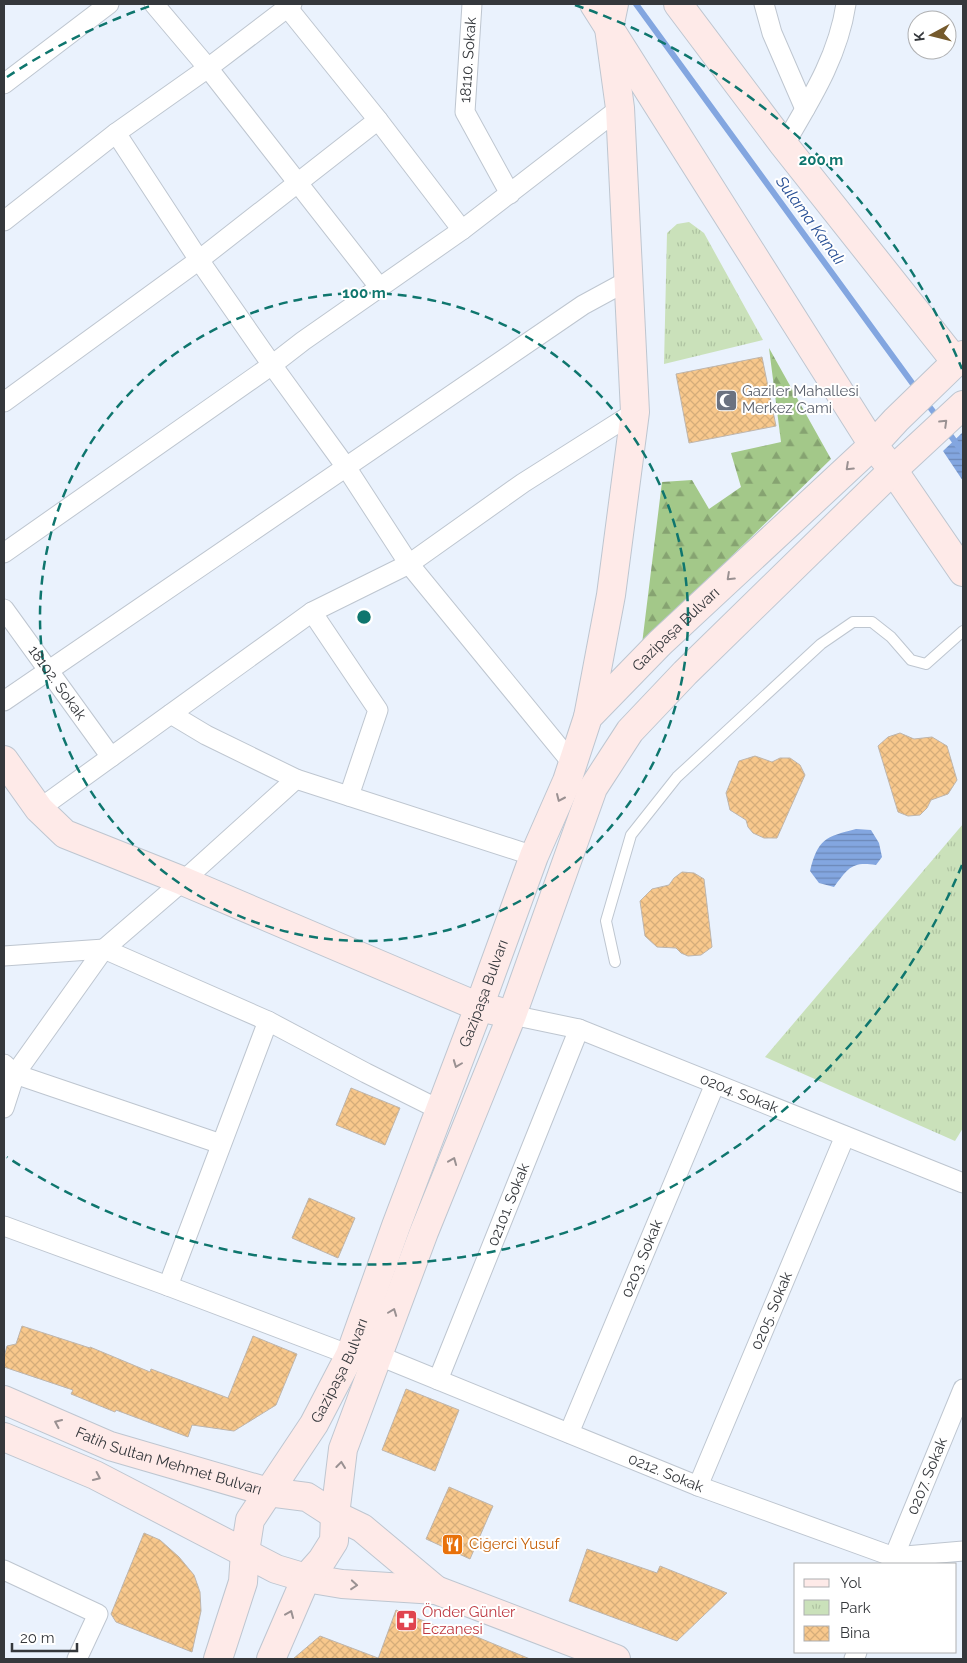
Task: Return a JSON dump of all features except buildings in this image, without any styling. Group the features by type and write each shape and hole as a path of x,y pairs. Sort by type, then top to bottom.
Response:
{"street":[{"path":"4,84 109,4"},
{"path":"154,4 208,68 380,288"},
{"name":"18110. Sokak","path":"472,4 465,112 510,194"},
{"path":"594,4 612,16 873,445 893,470 963,572"},
{"path":"678,4 784,145 960,359"},
{"path":"764,4 772,33 805,109"},
{"path":"784,145 817,89 834,52 843,25 846,4"},
{"path":"4,221 116,133 208,68 289,6 462,230"},
{"path":"588,717 611,595 635,412 620,108 612,16"},
{"path":"4,553 462,230 620,108"},
{"path":"4,402 199,260 378,120"},
{"path":"116,133 199,260 346,467 409,564 572,763"},
{"path":"4,701 583,305 629,280"},
{"name":"Gazipaşa Bulvarı","path":"218,1659 243,1582 250,1520 314,1424 350,1355 534,856 568,782 572,763 588,717 660,643 873,445 930,386 960,359"},
{"name":"Gazipaşa Bulvarı","path":"271,1659 306,1578 322,1560 334,1541 335,1515 343,1449 424,1232 512,1015 593,788 630,731 692,666 893,470 963,405"},
{"path":"39,810 312,612 409,564 522,483 635,412"},
{"name":"18102. Sokak","path":"4,609 111,757"},
{"path":"312,612 378,710 349,796"},
{"path":"171,714 206,735 296,779 534,856"},
{"path":"4,760 39,810 65,834 183,881 479,1006 512,1015"},
{"path":"4,1108 10,1069 104,949 296,779"},
{"path":"4,956 104,949 268,1020 366,1073 440,1110"},
{"name":"0204. Sokak","path":"512,1015 579,1029 963,1183"},
{"path":"168,1286 268,1020"},
{"name":"02101. Sokak","path":"438,1380 579,1029"},
{"path":"10,1069 221,1144"},
{"name":"0203. Sokak","path":"569,1433 715,1084"},
{"name":"0205. Sokak","path":"698,1486 846,1136"},
{"path":"4,1226 350,1355"},
{"name":"0212. Sokak","path":"377,1355 698,1486 892,1561 963,1551"},
{"name":"0207. Sokak","path":"892,1561 963,1389"},
{"name":"Fatih Sultan Mehmet Bulvarı","path":"4,1400 110,1446 268,1492 308,1497 335,1515 362,1528 436,1590"},
{"path":"4,1438 95,1475 276,1569 306,1578 342,1584 436,1590 616,1659"},
{"path":"4,1570 98,1614 77,1659"}],"lane":[{"path":"615,962 606,921 631,835 677,777 821,644 853,622 872,622 891,637 910,660 926,664 963,631"}],"green space":[{"path":"689,222 704,233 763,340 664,364 667,233 677,224"},
{"path":"769,348 831,459 642,644 662,482 692,480 709,509 741,487 731,453 781,442"},
{"path":"963,824 963,1128 955,1141 765,1057"}],"water":[{"path":"963,432 963,481 943,451"},
{"path":"856,829 871,830 879,843 882,857 876,865 861,864 851,867 834,887 819,883 810,871 820,846 830,837"}],"waterway":[{"name":"Sulama Kanalı","path":"636,4 918,391"},
{"name":"Sulama Kanalı","path":"925,401 939,419"},
{"name":"Sulama Kanalı","path":"946,429 963,453"}],"place":[{"name":"Gaziler Mahallesi Merkez Cami","path":"726,400"},
{"name":"Ciğerci Yusuf","path":"453,1544"},
{"name":"Önder Günler Eczanesi","path":"406,1621"}]}
